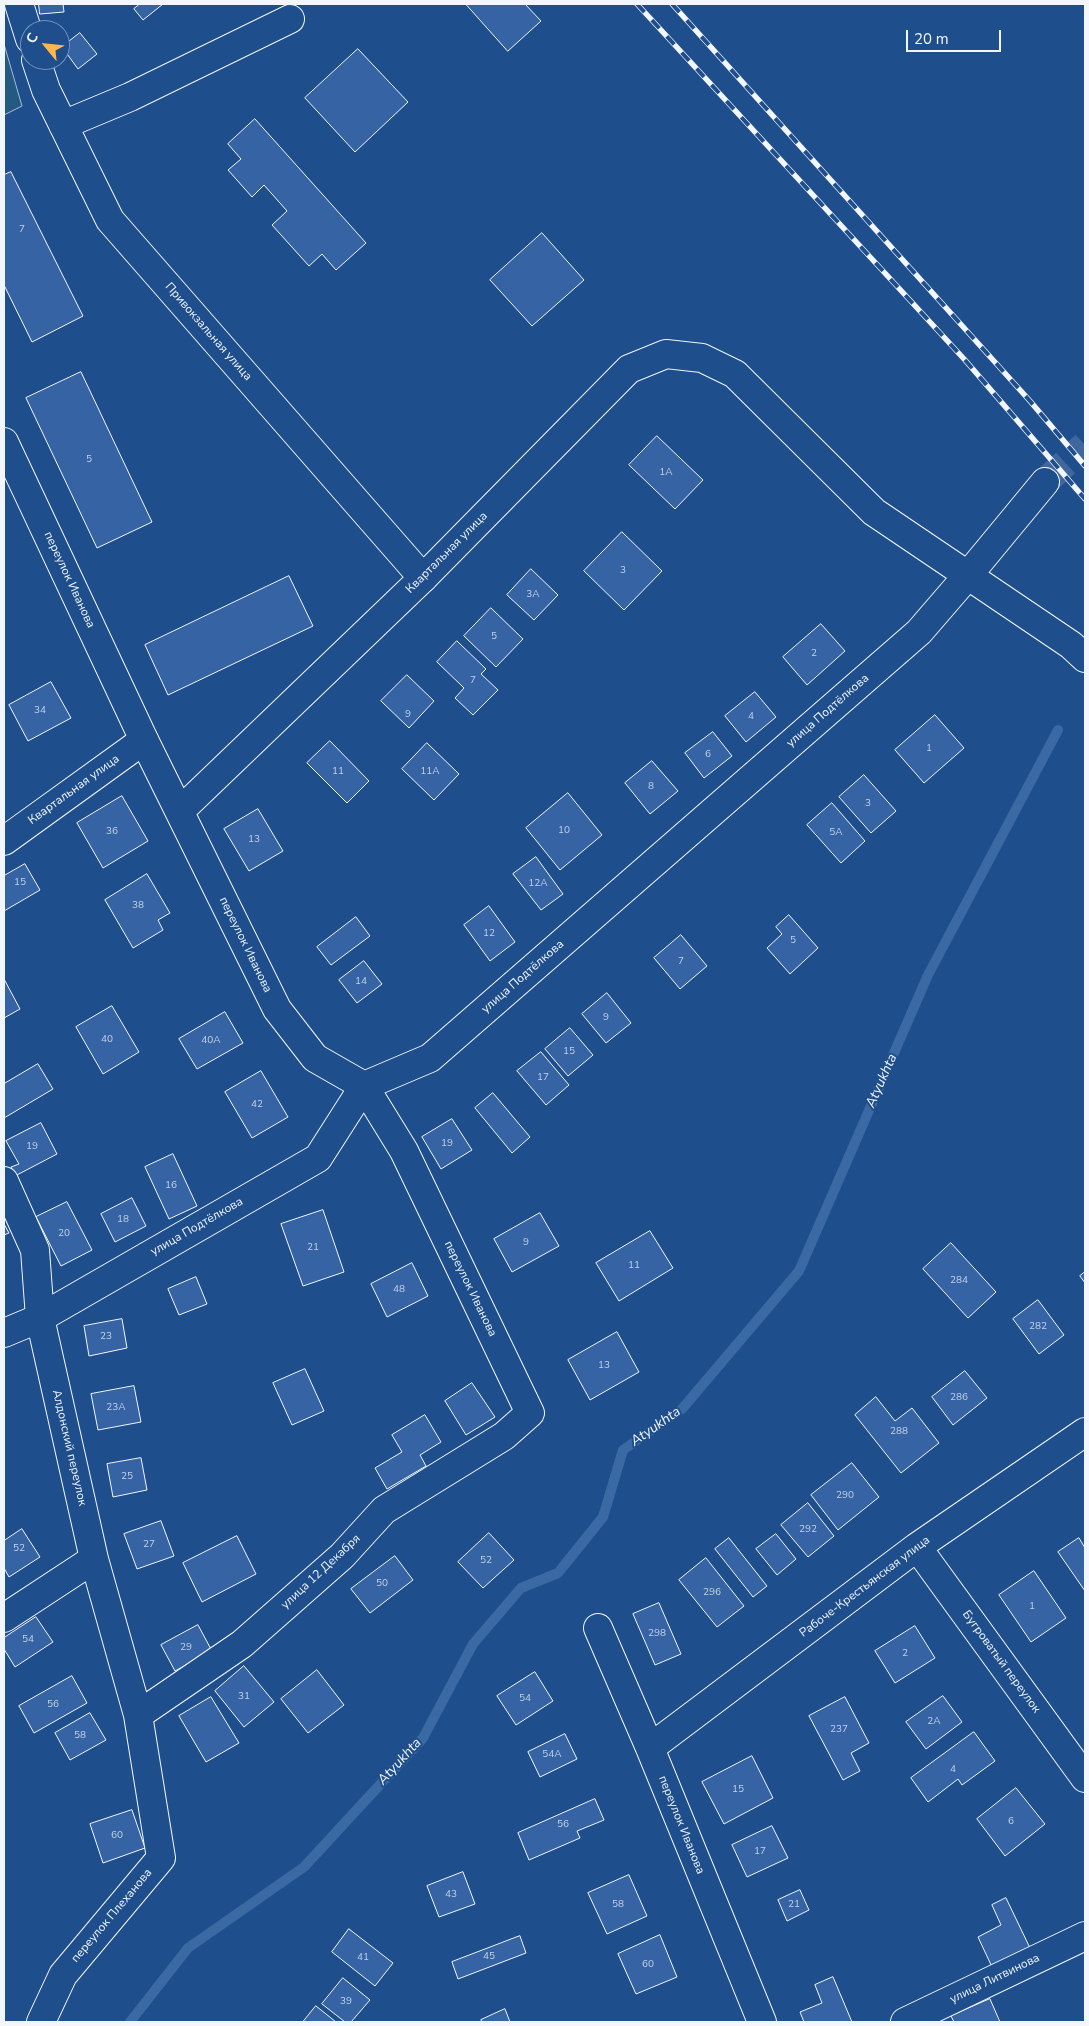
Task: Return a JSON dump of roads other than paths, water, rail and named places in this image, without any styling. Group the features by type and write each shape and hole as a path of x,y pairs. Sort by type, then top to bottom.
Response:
{"street":[{"path":"19,4 24,20"},
{"path":"64,126 130,97 290,19"},
{"name":"Привокзальная улица","path":"39,70 46,90 110,220 422,578"},
{"name":"Квартальная улица","path":"180,811 422,578 629,369 666,354 702,358 735,374 874,512 969,574 1071,645 1085,658"},
{"name":"переулок Иванова","path":"4,442 144,740 277,1009 315,1058 364,1086 404,1151 530,1413"},
{"name":"улица Подтёлкова","path":"4,1333 40,1318 318,1158 364,1086 430,1058 919,632 1045,482"},
{"name":"Квартальная улица","path":"4,841 144,740"},
{"name":"Алдонский переулок","path":"4,1181 35,1250 40,1318 94,1558 138,1716"},
{"name":"улица 12 Декабря","path":"138,1716 242,1644 342,1556 384,1510 504,1436 530,1413"},
{"name":"Рабоче-Крестьянская улица","path":"650,1748 917,1547 1085,1432"},
{"name":"Бугроватый переулок","path":"917,1547 1085,1778"},
{"path":"4,1618 94,1558"},
{"name":"переулок Иванова","path":"598,1628 650,1748 762,2022"},
{"name":"переулок Плеханова","path":"41,2022 63,1974 161,1858 138,1716"},
{"name":"улица Литвинова","path":"905,2022 1085,1936"}],"waterway":[{"name":"Atyukhta","path":"130,2022 188,1948 304,1867 423,1738 473,1644 521,1588 558,1573 603,1517 623,1450 682,1409 799,1271 928,975 1058,730"}],"tunnel":[{"path":"1045,482 1085,445"}],"railway":[{"path":"637,4 965,360 1085,499"},
{"path":"672,4 1030,401 1085,466"}]}
